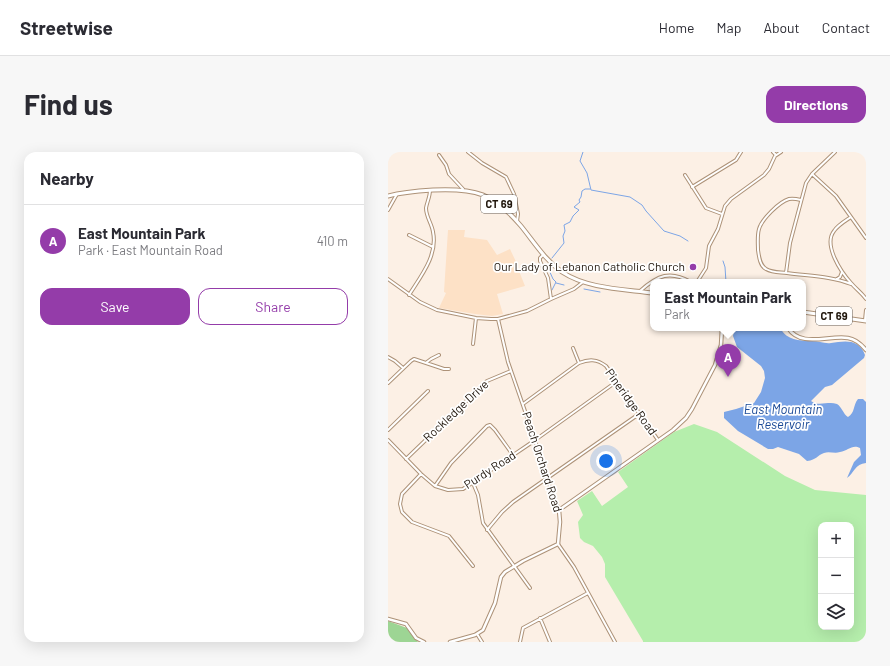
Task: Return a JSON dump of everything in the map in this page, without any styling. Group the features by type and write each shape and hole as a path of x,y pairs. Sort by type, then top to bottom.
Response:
{"main road":[{"name":"CT 69","path":"388,196 430,190 463,189 479,193 494,200 504,208 517,221 544,254 562,272 583,282 594,285 650,293"},
{"name":"CT 69","path":"806,312 866,321"}],"street":[{"path":"468,152 482,163 506,177 514,194 518,214 517,221"},
{"path":"692,186 736,160 741,152"},
{"path":"773,152 776,155"},
{"path":"699,279 706,268 708,247 718,229 724,208 730,201 766,173 776,155 781,152"},
{"path":"786,273 790,243 806,183 812,174 835,152"},
{"path":"439,155 446,165 449,174 463,189"},
{"path":"812,174 836,196 866,238"},
{"path":"685,175 706,208 722,214"},
{"path":"409,295 428,265 433,247 434,232 427,215 426,208 430,198 430,190"},
{"path":"388,210 397,194"},
{"path":"801,200 792,198 787,200 764,218 759,229 758,253 761,264 769,271 836,280 851,284"},
{"path":"851,217 838,226 833,232 831,237 832,253 842,272 851,284 866,299"},
{"path":"409,235 433,247"},
{"path":"544,254 540,258 540,261 548,278 551,298"},
{"path":"836,280 840,277 842,272"},
{"path":"657,279 668,274 684,279"},
{"path":"388,280 420,302 436,310 476,318 498,319 528,311 551,298 574,289 583,282"},
{"path":"640,291 650,283"},
{"path":"866,310 866,321"},
{"path":"473,344 476,318"},
{"name":"Peach Orchard Road","path":"498,319 505,353 547,479 559,510 560,522 558,544"},
{"path":"559,510 679,424 692,409 715,365 721,345 722,331"},
{"path":"791,331 795,336 803,339 848,338 858,342 866,350"},
{"path":"523,404 579,363 573,348"},
{"path":"428,362 439,355"},
{"path":"388,357 403,368"},
{"path":"388,383 413,359 449,369"},
{"name":"Pineridge Road","path":"579,363 590,359 598,361 606,366 658,440"},
{"name":"Rockledge Drive","path":"406,459 487,381 511,371"},
{"name":"Purdy Road","path":"388,440 421,474 435,486 442,489 456,491 463,490 616,382"},
{"path":"388,430 428,391"},
{"path":"487,530 508,507 639,414"},
{"path":"435,486 451,463 487,426 492,426 513,455"},
{"path":"421,474 402,494 400,504 402,512 412,522 449,536 472,566"},
{"path":"473,483 478,495 481,517 487,530 530,588"},
{"path":"450,642 477,634 482,631 486,625 502,576 505,572 558,544 588,593 615,642"},
{"path":"520,642 523,628 588,593"},
{"path":"540,618 550,642"},
{"path":"388,619 404,624 416,638 424,642"},
{"path":"477,634 482,642"}],"shaded area":[{"path":"448,230 465,230 464,237 487,240 497,255 510,249 525,286 497,294 503,314 492,316 439,308 446,293 444,292"}],"green space":[{"path":"694,424 717,432 785,476 815,490 866,495 866,642 643,642 605,577 605,564 602,557 593,546 584,542 580,538 578,522 583,515 577,501 592,491 602,506 628,487 618,472 674,432"},
{"path":"388,621 407,628 418,642 388,642"}],"water":[{"name":"East Mountain Reservoir","path":"734,331 782,331 790,338 794,339 826,343 846,341 855,343 859,346 865,355 864,358 832,385 825,387 811,401 817,404 837,404 848,417 852,413 858,399 863,399 866,402 866,463 859,465 847,478 854,462 861,455 860,448 852,447 838,453 826,452 813,460 807,461 799,454 778,447 768,449 738,431 724,418 724,412 754,403 761,392 765,378 764,371 761,366 737,347 733,336"}],"waterway":[{"path":"583,152 580,161 587,173 591,190 630,197 642,205 664,231 680,236 688,241"},
{"path":"552,258 564,243 564,225 570,222 579,210 574,207 580,202 579,200 582,191 585,189 590,189"},
{"path":"723,261 726,279"},
{"path":"549,270 556,282 552,290"},
{"path":"556,283 564,285"},
{"path":"584,289 600,292"}],"place":[{"name":"Our Lady of Lebanon Catholic Church","path":"693,267"},
{"name":"East Mountain Park","path":"728,377"}]}
